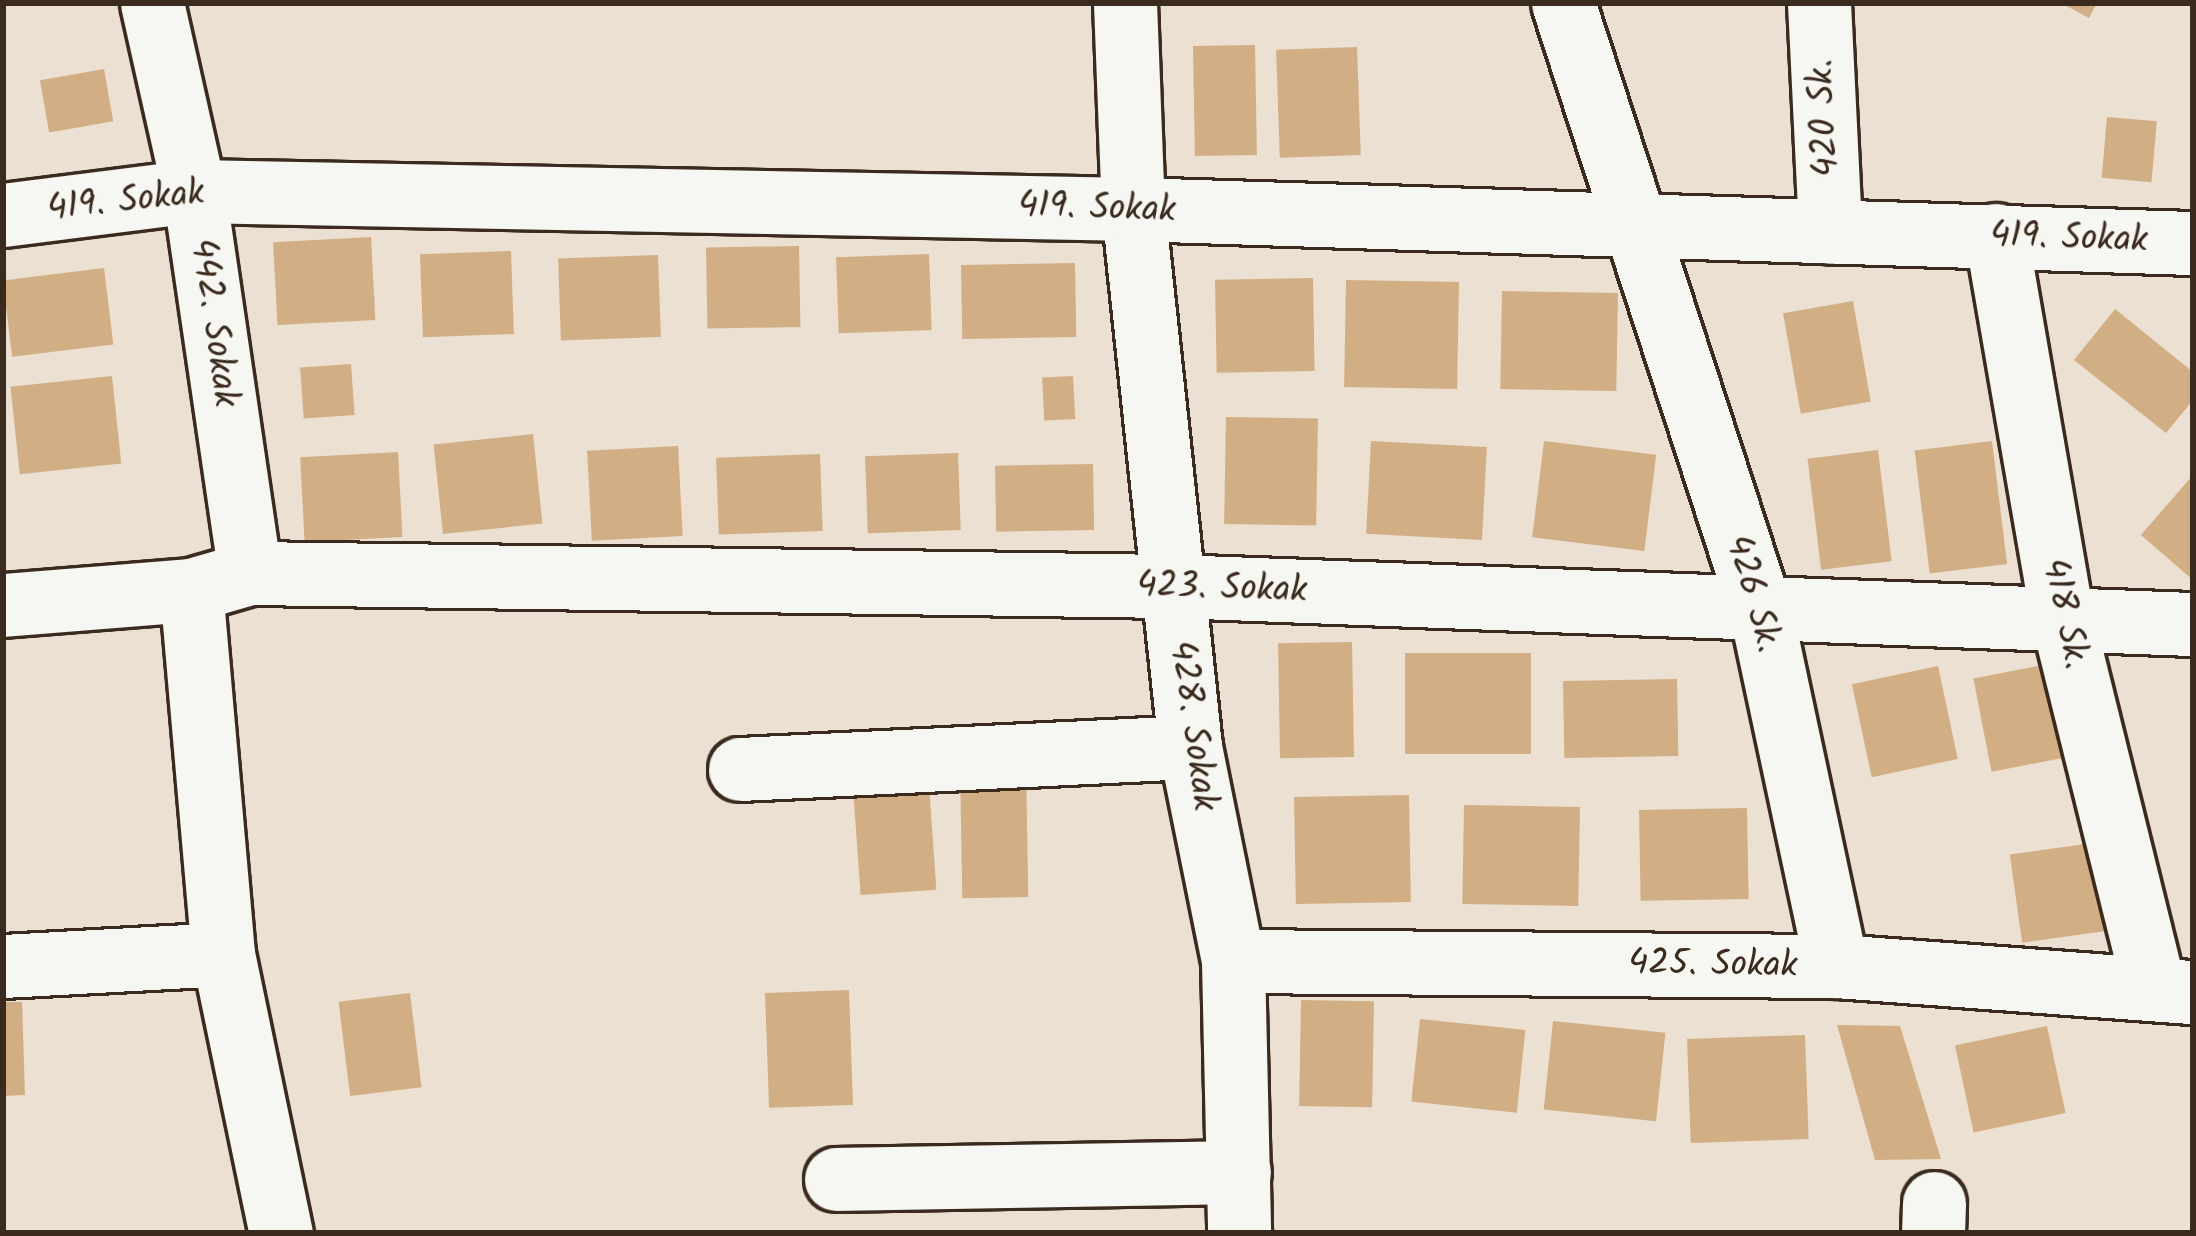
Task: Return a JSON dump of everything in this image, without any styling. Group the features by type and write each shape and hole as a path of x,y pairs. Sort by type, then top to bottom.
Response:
{"street":[{"name":"442. Sokak","path":"152,3 194,191 221,582 223,954 281,1233"},
{"name":"428. Sokak","path":"1125,3 1133,209 1190,747 1233,961 1239,1203"},
{"name":"426 Sk.","path":"1563,3 1761,612 1836,966"},
{"name":"420 Sk.","path":"1819,3 1830,232"},
{"name":"419. Sokak","path":"3,215 194,191 1133,209 1639,230 2193,243"},
{"name":"418 Sk.","path":"1996,236 2062,621 2173,990"},
{"name":"423. Sokak","path":"3,605 221,582 1174,586 1761,612 2193,624"},
{"path":"740,770 1190,747"},
{"path":"3,966 223,954"},
{"name":"425. Sokak","path":"1233,961 1836,966 2173,990"},
{"path":"836,1179 1239,1203"}],"building":[{"path":"2061,3 2097,3 2089,18"},
{"path":"1255,45 1257,155 1195,156 1193,46"},
{"path":"1357,47 1361,155 1280,158 1276,50"},
{"path":"104,69 113,121 49,132 40,80"},
{"path":"2107,117 2157,121 2151,182 2102,178"},
{"path":"371,237 375,320 277,325 273,242"},
{"path":"799,246 800,327 707,329 706,248"},
{"path":"511,251 514,334 423,337 420,254"},
{"path":"929,254 932,330 839,333 836,257"},
{"path":"658,255 661,337 561,340 558,258"},
{"path":"1075,263 1076,337 962,339 961,265"},
{"path":"104,268 113,344 12,357 3,280"},
{"path":"1313,278 1315,371 1217,373 1215,280"},
{"path":"1346,280 1459,282 1457,389 1344,387"},
{"path":"1502,291 1618,293 1616,391 1500,389"},
{"path":"1853,301 1871,401 1801,414 1783,313"},
{"path":"2115,309 2193,372 2193,400 2166,433 2074,360"},
{"path":"351,364 355,415 304,418 300,368"},
{"path":"112,376 121,464 20,474 11,387"},
{"path":"1073,376 1075,419 1044,421 1042,378"},
{"path":"1226,417 1318,419 1316,526 1224,524"},
{"path":"533,434 542,524 443,534 434,444"},
{"path":"1371,441 1487,447 1482,540 1366,534"},
{"path":"1544,441 1656,455 1644,551 1532,537"},
{"path":"1992,441 2007,564 1930,574 1915,451"},
{"path":"678,446 683,536 592,541 587,451"},
{"path":"1878,450 1892,561 1821,570 1808,459"},
{"path":"398,452 402,537 305,542 300,457"},
{"path":"958,453 961,530 868,533 865,456"},
{"path":"820,454 823,531 719,535 716,458"},
{"path":"1093,464 1094,530 996,532 995,466"},
{"path":"2193,475 2193,580 2141,535"},
{"path":"1352,642 1354,757 1280,758 1278,643"},
{"path":"1405,653 1531,653 1531,754 1405,754"},
{"path":"2048,664 2066,757 1992,772 1973,679"},
{"path":"1938,666 1958,759 1872,777 1852,684"},
{"path":"1677,679 1678,756 1564,758 1563,681"},
{"path":"1026,765 1028,897 962,898 960,766"},
{"path":"928,770 936,890 861,895 852,775"},
{"path":"1409,795 1411,902 1296,904 1294,797"},
{"path":"1464,805 1580,807 1578,906 1462,904"},
{"path":"1747,808 1749,899 1641,901 1639,810"},
{"path":"2092,843 2104,931 2022,943 2010,855"},
{"path":"849,990 853,1105 769,1108 765,993"},
{"path":"410,993 422,1087 350,1096 339,1002"},
{"path":"1301,1000 1374,1001 1372,1107 1299,1106"},
{"path":"3,1002 22,1002 25,1095 3,1096"},
{"path":"1420,1019 1525,1030 1517,1113 1411,1102"},
{"path":"1553,1021 1665,1033 1656,1121 1544,1110"},
{"path":"1837,1025 1900,1026 1941,1159 1875,1160"},
{"path":"2047,1026 2066,1113 1974,1133 1955,1046"},
{"path":"1805,1035 1809,1139 1691,1143 1687,1039"}]}
